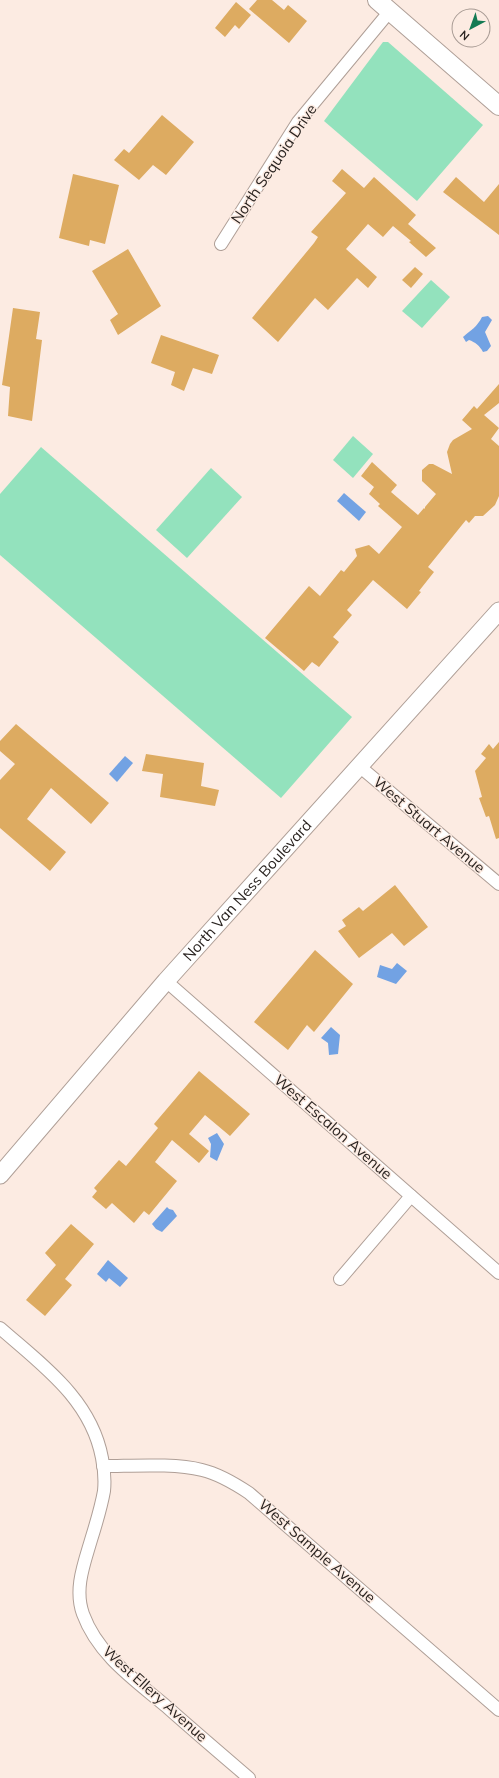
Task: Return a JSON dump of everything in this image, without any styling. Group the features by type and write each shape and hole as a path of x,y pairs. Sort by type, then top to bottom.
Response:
{"main road":[{"path":"384,6 499,106"}],"street":[{"name":"North Sequoia Drive","path":"221,244 298,122 384,6"},
{"name":"North Van Ness Boulevard","path":"0,1175 166,981 499,610"},
{"name":"West Stuart Avenue","path":"359,766 499,884"},
{"name":"West Escalon Avenue","path":"166,981 499,1273"},
{"path":"340,1279 411,1196"},
{"name":"West Ellery Avenue","path":"0,1328 59,1379 71,1392 82,1407 100,1446 104,1489 102,1502 80,1580 79,1596 83,1613 90,1630 112,1660 249,1778"},
{"name":"West Sample Avenue","path":"103,1466 184,1467 202,1470 232,1482 249,1492 499,1710"}],"green space":[{"path":"383,42 388,42 483,125 417,201 324,121"},
{"path":"431,280 450,297 422,328 402,311"},
{"path":"353,436 373,454 353,478 333,460"},
{"path":"41,447 352,717 281,798 0,555 0,494"},
{"path":"211,468 242,497 187,558 156,530"}],"water":[{"path":"488,316 492,320 485,332 491,346 487,351 483,352 475,343 469,340 466,342 463,337 476,326 482,317"},
{"path":"344,493 366,512 359,521 337,501"},
{"path":"125,756 133,763 117,782 109,774"},
{"path":"397,963 407,971 396,984 377,977 380,965 392,969"},
{"path":"331,1027 340,1035 338,1054 329,1055 328,1043 321,1038"},
{"path":"217,1133 224,1144 217,1161 210,1157 211,1144 208,1138"},
{"path":"167,1207 173,1210 177,1216 162,1232 156,1229 152,1224"},
{"path":"108,1260 128,1278 120,1287 109,1278 106,1282 97,1274"}],"building":[{"path":"257,0 272,0 284,10 288,5 307,21 289,43 249,9"},
{"path":"236,2 251,15 239,29 235,25 225,37 215,28"},
{"path":"162,115 194,142 166,175 153,165 139,180 114,160 124,149 129,153"},
{"path":"342,169 364,188 374,177 416,215 408,224 436,248 426,257 409,242 411,241 393,226 383,237 368,224 346,249 377,277 368,288 357,278 328,310 315,298 278,342 252,318 314,243 318,237 311,232 346,193 332,181"},
{"path":"73,174 119,185 105,244 90,240 89,246 59,238"},
{"path":"456,177 484,202 499,184 499,235 443,192"},
{"path":"128,249 161,306 118,335 110,320 118,314 92,271"},
{"path":"415,267 423,274 411,288 402,280"},
{"path":"13,308 40,312 36,339 42,340 32,421 8,416 10,387 2,385"},
{"path":"161,335 219,355 212,374 193,368 184,391 171,385 175,372 151,363"},
{"path":"499,384 499,403 484,415 499,428 491,439 499,446 499,496 495,505 483,516 475,516 469,523 466,520 428,567 434,572 419,591 421,592 407,609 373,580 347,610 352,615 333,637 339,642 319,667 312,662 304,671 265,638 309,586 320,596 341,570 344,572 357,556 355,549 369,545 379,554 402,527 378,506 380,504 369,494 374,487 361,476 372,462 397,485 391,492 418,515 424,508 425,509 436,494 422,481 422,470 429,464 433,464 452,474 447,452 450,444 453,440 472,429 462,420 474,406 477,409"},
{"path":"16,724 109,803 91,824 51,788 27,819 66,852 50,871 0,828 0,780 15,764 0,751 0,741"},
{"path":"499,742 499,838 496,839 489,816 486,817 479,798 482,797 475,771 486,758 481,754 489,744 493,749"},
{"path":"146,754 204,763 201,786 219,790 215,806 160,797 163,774 142,771"},
{"path":"395,885 428,927 404,946 392,933 359,958 338,931 346,926 342,920 359,907 363,911"},
{"path":"315,950 353,984 314,1032 307,1025 288,1050 254,1022"},
{"path":"199,1071 250,1114 230,1136 205,1115 189,1134 209,1151 199,1163 172,1140 155,1162 177,1181 149,1215 144,1211 134,1223 112,1203 106,1209 92,1197 97,1191 94,1188 119,1160 126,1166 158,1128 154,1124"},
{"path":"71,1224 94,1244 65,1279 72,1285 45,1316 26,1300 56,1265 45,1253"}]}
